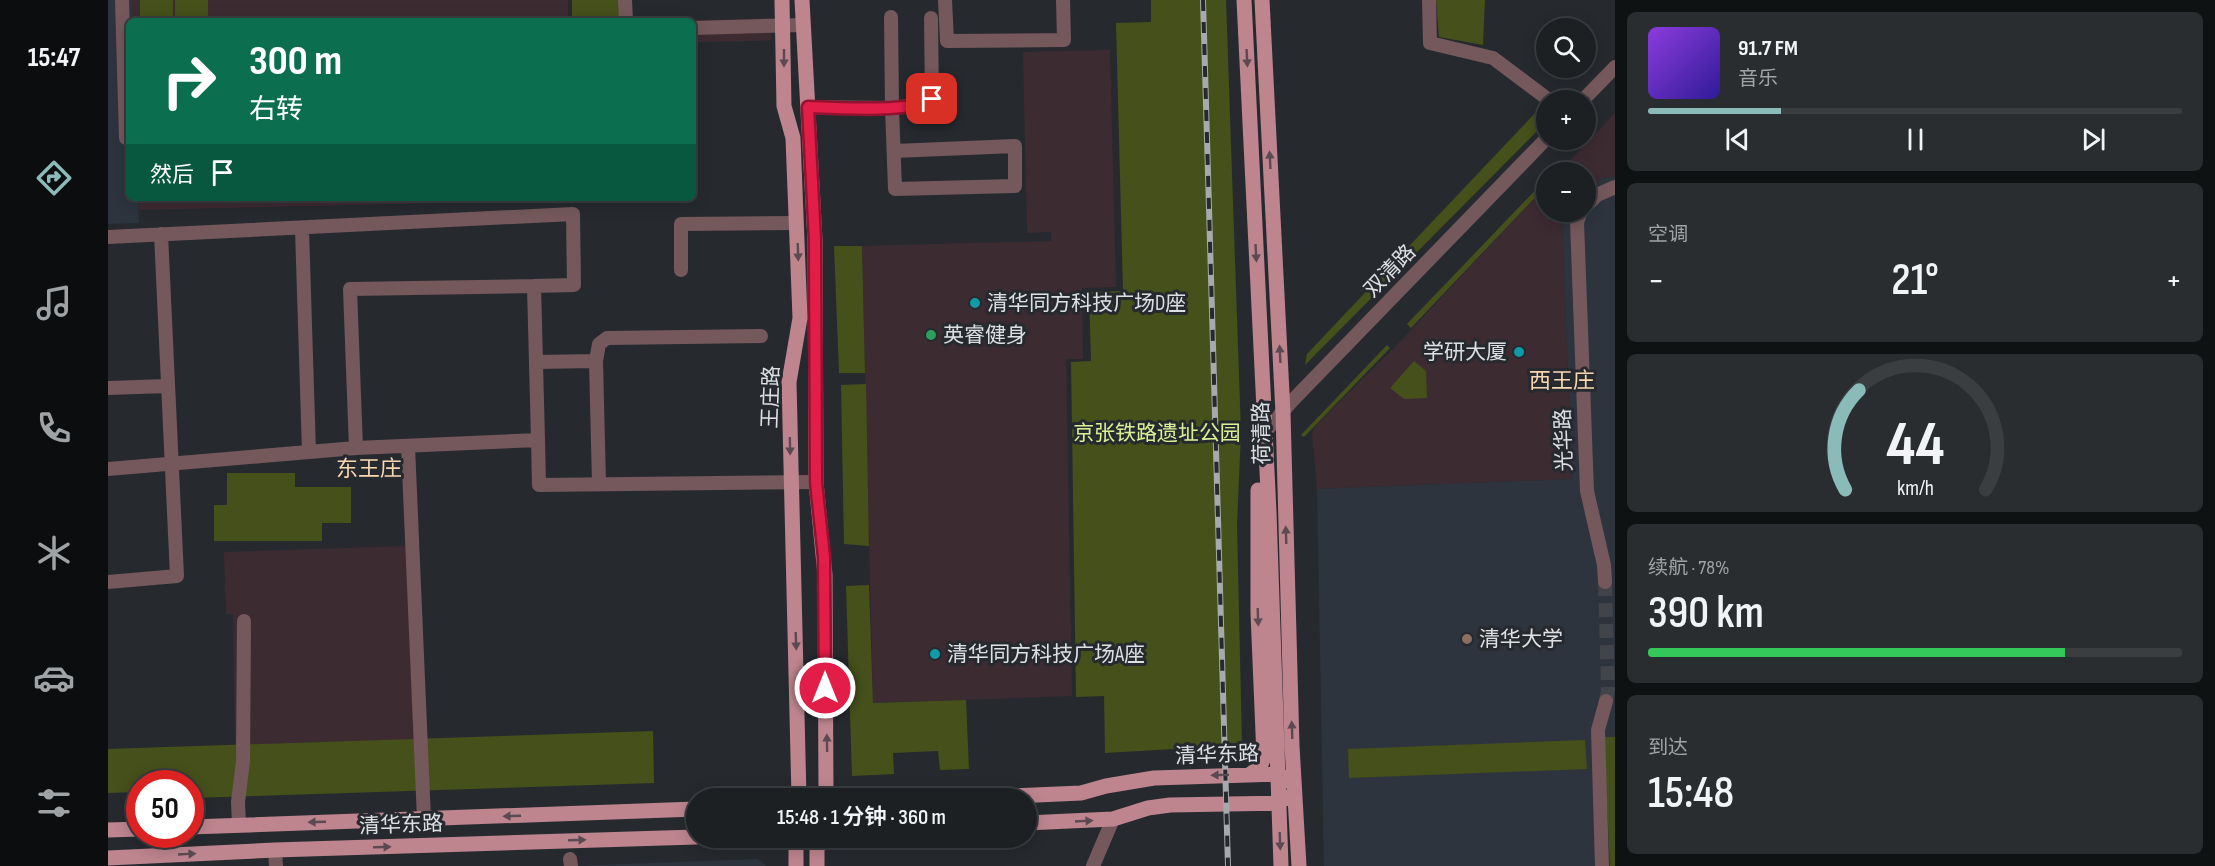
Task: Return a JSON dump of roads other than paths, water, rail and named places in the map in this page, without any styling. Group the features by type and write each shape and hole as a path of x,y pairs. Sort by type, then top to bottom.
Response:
{"main road":[{"name":"王庄路","path":"782,0 784,106 793,138 800,318 789,382 799,788"},
{"path":"802,0 815,240 816,482 825,575 826,788"},
{"name":"荷清路","path":"1244,0 1281,866"},
{"name":"荷清路","path":"1262,0 1283,413 1299,866"},
{"path":"1249,775 1260,767 1264,757 1258,613 1257,470 1264,433"},
{"name":"清华东路","path":"1037,795 1081,793 1106,786 1154,778 1278,774 1295,789"},
{"path":"1037,822 1113,819 1148,808 1170,805 1279,803 1295,789"},
{"name":"清华东路","path":"204,826 686,809"},
{"path":"108,830 126,829"},
{"name":"清华东路","path":"108,858 275,858 686,837"},
{"path":"817,866 819,848"}],"street":[{"path":"122,0 126,138"},
{"path":"625,0 626,18"},
{"path":"945,0 947,41 1064,40 1063,0"},
{"path":"1429,0 1430,43 1493,58 1536,90"},
{"path":"891,17 892,108 894,151 896,189 1015,186 1015,146 894,151"},
{"path":"808,107 892,108 925,104 932,99 931,18"},
{"path":"696,28 803,25"},
{"path":"1593,90 1615,67"},
{"name":"双清路","path":"1264,433 1536,149"},
{"path":"1596,196 1615,187"},
{"path":"108,237 573,214 574,285 350,289 356,448"},
{"name":"光华路","path":"1579,222 1587,491 1604,565 1605,582"},
{"path":"681,270 681,224 796,223"},
{"path":"302,229 309,452"},
{"path":"108,582 177,576 161,234"},
{"path":"534,286 539,485 816,482"},
{"path":"599,484 596,361 599,345 607,338 760,336"},
{"path":"536,362 596,361"},
{"path":"108,388 168,386"},
{"path":"108,470 356,448 538,440"},
{"path":"408,446 424,819"},
{"path":"238,825 243,761 244,621"},
{"path":"1602,866 1598,730 1606,701"},
{"path":"1093,866 1113,819"}],"tunnel":[{"path":"1605,582 1608,690 1606,701"}],"railway":[{"path":"1203,0 1228,866"}],"place":[{"name":"清华同方科技广场D座","path":"975,303"},
{"name":"英睿健身","path":"931,335"},
{"name":"学研大厦","path":"1519,352"},
{"name":"清华大学","path":"1467,639"},
{"name":"清华同方科技广场A座","path":"935,654"}],"district":[{"name":"西王庄","path":"1562,381"},
{"name":"东王庄","path":"369,469"}],"park label":[{"name":"京张铁路遗址公园","path":"1157,433"}]}
